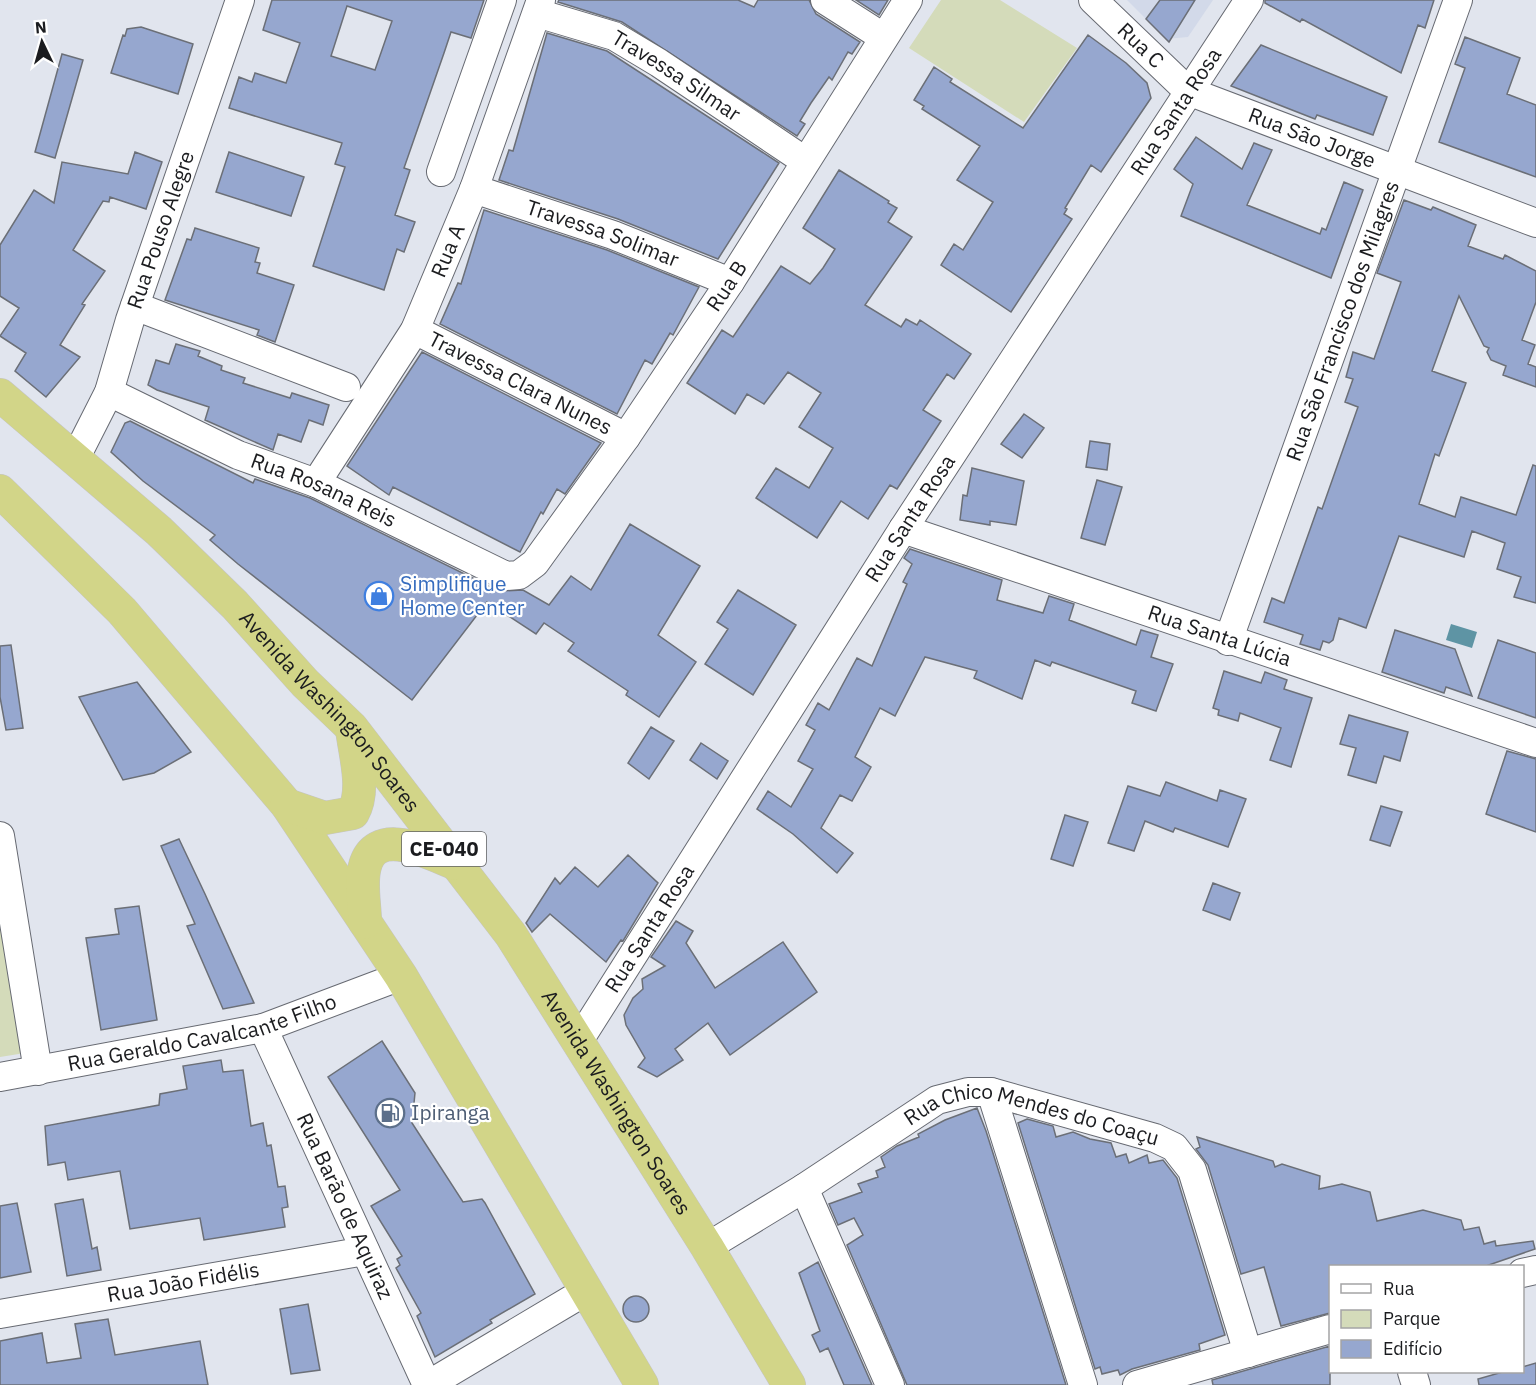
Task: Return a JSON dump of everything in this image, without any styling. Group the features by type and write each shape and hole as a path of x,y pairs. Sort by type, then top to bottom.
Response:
{"highway":[{"name":"Avenida Washington Soares","path":"0,395 159,531 235,605 305,683 352,728 511,935 706,1247 789,1385"},
{"path":"0,492 122,611 287,805 401,976 642,1385"},
{"path":"287,805 325,818 353,813 358,804 359,788 352,728"},
{"path":"365,922 365,866 373,851 381,846 409,845 455,863"}],"street":[{"name":"Rua Pouso Alegre","path":"76,458 109,392 135,306 240,0"},
{"path":"441,172 502,0"},
{"path":"825,0 883,37"},
{"name":"Rua B","path":"535,563 626,437 730,282 908,0"},
{"name":"Rua C","path":"1094,0 1188,91"},
{"name":"Rua Santa Rosa","path":"578,1042 903,529 1188,91 1250,0"},
{"name":"Rua São Francisco dos Milagres","path":"1228,641 1458,0"},
{"name":"Travessa Silmar","path":"539,6 614,36 652,58 805,161"},
{"name":"Rua A","path":"316,483 415,330 474,189 539,6"},
{"name":"Rua São Jorge","path":"1188,91 1536,223"},
{"name":"Travessa Solimar","path":"474,189 613,235 730,282"},
{"path":"135,306 346,387"},
{"name":"Travessa Clara Nunes","path":"415,330 626,437"},
{"name":"Rua Rosana Reis","path":"109,392 238,455 316,483 506,576 519,575 535,563"},
{"name":"Rua Santa Lúcia","path":"903,529 1228,641 1536,743"},
{"path":"0,836 38,1071"},
{"name":"Rua Geraldo Cavalcante Filho","path":"0,1077 263,1028 401,976"},
{"name":"Rua Barão de Aquiraz","path":"263,1028 427,1385"},
{"name":"Rua Chico Mendes do Coaçu","path":"706,1247 804,1188 937,1100 968,1092 991,1092 1155,1138 1174,1147 1192,1170 1248,1353"},
{"path":"991,1092 1083,1385"},
{"path":"804,1188 890,1385"},
{"name":"Rua João Fidélis","path":"0,1314 365,1251"},
{"path":"427,1385 586,1291"},
{"path":"1137,1385 1215,1374 1248,1353 1329,1329"}],"shaded area":[{"path":"1127,0 1213,0 1188,37 1166,39"}],"green space":[{"path":"941,0 1000,0 1077,48 1024,122 909,48"},
{"path":"0,927 25,1053 0,1057"}],"water":[{"path":"1451,624 1477,632 1472,648 1446,640"}],"building":[{"path":"272,0 484,0 471,38 451,32 404,168 410,170 395,215 415,222 404,252 397,249 384,290 313,266 345,167 335,164 342,143 229,108 239,77 252,82 255,73 286,83 300,43 263,30","holes":["347,6 392,21 375,70 331,56"]},
{"path":"559,0 738,0 754,7 758,0 809,0 816,14 860,42 852,54 848,52 832,80 829,77 811,103 800,121 805,124 797,136 622,22 558,2"},
{"path":"856,0 888,0 879,15"},
{"path":"1160,0 1195,0 1169,42 1146,19"},
{"path":"1265,0 1434,0 1425,28 1418,25 1401,73 1302,19 1300,22 1265,3"},
{"path":"141,27 193,44 178,94 111,73 123,35 125,36 127,29"},
{"path":"547,33 607,51 779,163 718,259 618,219 499,180 509,150 513,151"},
{"path":"1088,35 1126,63 1147,83 1151,98 1101,172 1091,165 1065,208 1067,209 1064,214 1072,219 1011,312 941,265 954,244 963,250 993,202 957,180 980,146 922,109 924,106 914,100 934,67 952,79 950,82 1023,128"},
{"path":"1465,37 1520,58 1507,94 1536,105 1536,177 1439,142 1465,68 1455,64"},
{"path":"1261,45 1387,97 1373,135 1317,115 1315,119 1231,86"},
{"path":"62,54 83,60 55,158 35,152"},
{"path":"1196,137 1242,169 1254,143 1272,150 1247,205 1320,234 1322,228 1326,230 1344,182 1363,190 1331,278 1181,216 1193,184 1174,169"},
{"path":"135,152 162,162 146,209 110,197 109,202 103,201 73,250 105,271 82,304 85,305 60,345 80,357 46,397 15,371 26,353 0,336 19,308 0,296 0,245 34,190 54,203 62,162 128,174"},
{"path":"229,152 304,177 291,216 216,192"},
{"path":"839,170 897,208 888,222 912,237 865,305 901,327 906,319 917,325 920,320 971,354 954,379 947,374 923,410 941,421 897,489 890,485 868,519 841,501 817,538 756,498 776,468 809,488 833,448 799,427 821,393 788,372 764,404 747,394 735,414 687,383 722,330 733,337 781,266 810,284 823,268 835,249 803,228"},
{"path":"1404,200 1431,210 1433,207 1476,225 1468,246 1503,259 1505,255 1536,271 1536,302 1522,340 1535,345 1528,364 1536,367 1536,387 1503,375 1506,366 1491,360 1487,352 1489,348 1484,346 1459,296 1432,371 1466,383 1439,456 1435,454 1419,504 1455,517 1461,497 1516,515 1533,465 1536,466 1536,603 1514,597 1521,577 1497,569 1505,543 1472,531 1464,557 1399,536 1366,628 1339,618 1333,640 1329,643 1323,641 1320,650 1300,644 1303,635 1264,622 1272,598 1284,603 1318,507 1322,509 1358,407 1345,402 1353,379 1346,377 1353,352 1374,359 1401,282 1377,273"},
{"path":"484,210 607,250 699,287 673,335 670,333 652,364 645,360 617,414 440,324 458,283 461,284"},
{"path":"195,228 259,248 255,262 260,263 257,273 294,285 275,342 257,335 259,330 165,300 187,239 191,240"},
{"path":"176,344 200,351 198,356 222,366 221,370 245,378 243,383 290,398 292,393 329,405 323,425 309,420 301,442 278,434 273,450 205,420 209,407 148,385 156,360 169,364"},
{"path":"422,352 601,443 565,494 557,489 543,514 541,512 520,552 393,487 389,495 347,466"},
{"path":"1024,414 1044,428 1022,458 1001,444"},
{"path":"130,421 253,483 255,479 310,498 499,591 523,590 549,605 571,576 591,590 630,524 700,566 658,635 696,662 659,717 626,695 628,691 568,651 574,643 544,623 536,634 487,602 412,700 238,564 210,540 215,535 143,481 111,452 125,423"},
{"path":"1090,441 1110,444 1107,470 1086,467"},
{"path":"972,468 1024,481 1016,525 990,521 990,525 960,520 963,495 967,496"},
{"path":"1097,480 1122,487 1105,545 1081,538"},
{"path":"910,549 1002,580 997,600 1043,613 1049,596 1074,604 1069,620 1136,645 1141,630 1158,635 1151,657 1173,664 1156,711 1132,703 1136,691 1052,662 1050,666 1035,660 1022,699 974,678 977,671 925,657 895,716 880,708 855,757 871,767 852,801 840,795 821,828 853,853 837,873 793,834 757,809 768,791 791,807 813,769 798,761 815,730 806,725 818,703 829,710 857,658 872,666 907,584 903,582 912,564 904,558"},
{"path":"738,590 796,625 753,695 705,664 728,629 717,622"},
{"path":"1395,630 1455,649 1472,696 1446,687 1444,693 1382,672"},
{"path":"1498,640 1536,653 1536,718 1478,698"},
{"path":"11,645 23,728 6,730 0,697 0,646"},
{"path":"1224,671 1261,683 1265,672 1287,680 1284,689 1312,698 1291,767 1270,760 1281,728 1240,713 1238,721 1218,715 1219,710 1213,708"},
{"path":"137,682 191,752 154,773 123,780 79,697"},
{"path":"1349,715 1408,732 1400,761 1384,756 1376,783 1348,775 1356,748 1340,744"},
{"path":"651,727 674,741 649,779 628,763"},
{"path":"701,743 728,761 717,779 690,760"},
{"path":"1507,751 1536,759 1536,832 1486,814"},
{"path":"1166,782 1217,801 1220,790 1246,799 1228,847 1175,828 1173,832 1145,821 1134,851 1108,843 1128,786 1160,796"},
{"path":"1381,806 1402,812 1390,846 1370,840"},
{"path":"1065,815 1088,822 1073,866 1051,859"},
{"path":"179,839 254,1003 223,1009 187,926 195,924 161,846"},
{"path":"628,855 658,883 623,941 621,940 606,962 550,914 532,932 526,923 555,878 560,884 575,867 598,887"},
{"path":"1213,883 1240,893 1230,920 1203,910"},
{"path":"139,906 157,1020 101,1030 86,938 119,934 115,909"},
{"path":"676,921 693,931 686,943 715,988 783,942 817,992 730,1055 708,1023 675,1049 683,1060 657,1077 638,1067 645,1058 626,1025 624,1015 633,998 643,989 642,979 665,966 651,957"},
{"path":"382,1041 415,1093 412,1123 463,1202 482,1199 485,1203 535,1294 490,1320 492,1323 435,1357 417,1316 421,1313 396,1268 400,1265 397,1259 402,1256 371,1206 400,1190 328,1077"},
{"path":"221,1060 223,1072 243,1070 251,1126 263,1123 267,1146 271,1145 278,1187 285,1186 288,1207 282,1208 285,1227 204,1240 200,1218 130,1229 120,1171 68,1180 65,1162 48,1165 45,1126 159,1105 160,1094 187,1089 183,1066"},
{"path":"977,1108 1066,1385 907,1385 847,1245 863,1235 854,1218 838,1225 829,1204 862,1192 858,1184 878,1177 876,1171 885,1167 881,1157 897,1146 919,1137 918,1134 945,1120"},
{"path":"1027,1119 1053,1126 1056,1137 1073,1132 1090,1139 1111,1143 1116,1157 1126,1154 1129,1163 1147,1155 1149,1163 1163,1160 1177,1178 1225,1335 1199,1344 1200,1350 1132,1369 1120,1375 1118,1370 1102,1374 1100,1367 1095,1369 1018,1123"},
{"path":"1197,1137 1273,1161 1275,1167 1282,1164 1320,1176 1319,1189 1342,1184 1370,1192 1377,1221 1423,1210 1461,1220 1464,1230 1479,1227 1484,1244 1495,1241 1496,1246 1533,1241 1535,1249 1489,1265 1329,1265 1329,1313 1281,1326 1264,1267 1241,1274 1208,1165 1196,1149 1200,1147"},
{"path":"83,1199 92,1249 97,1247 101,1270 67,1276 55,1204"},
{"path":"17,1203 31,1272 0,1278 0,1206"},
{"path":"818,1262 872,1385 844,1385 828,1348 820,1352 812,1335 820,1331 799,1273"},
{"path":"636,1296 645,1300 649,1309 645,1318 636,1322 627,1318 623,1309 627,1300"},
{"path":"308,1304 320,1370 291,1374 280,1309"},
{"path":"108,1319 115,1355 200,1341 208,1385 0,1385 0,1341 42,1333 47,1363 81,1358 75,1324"},
{"path":"1329,1346 1330,1385 1213,1385 1212,1380"},
{"path":"1536,1363 1536,1385 1479,1385 1478,1379 1499,1373 1524,1373 1524,1366"}],"place":[{"name":"Simplifique Home Center","path":"379,596"},
{"name":"Ipiranga","path":"390,1113"}]}
